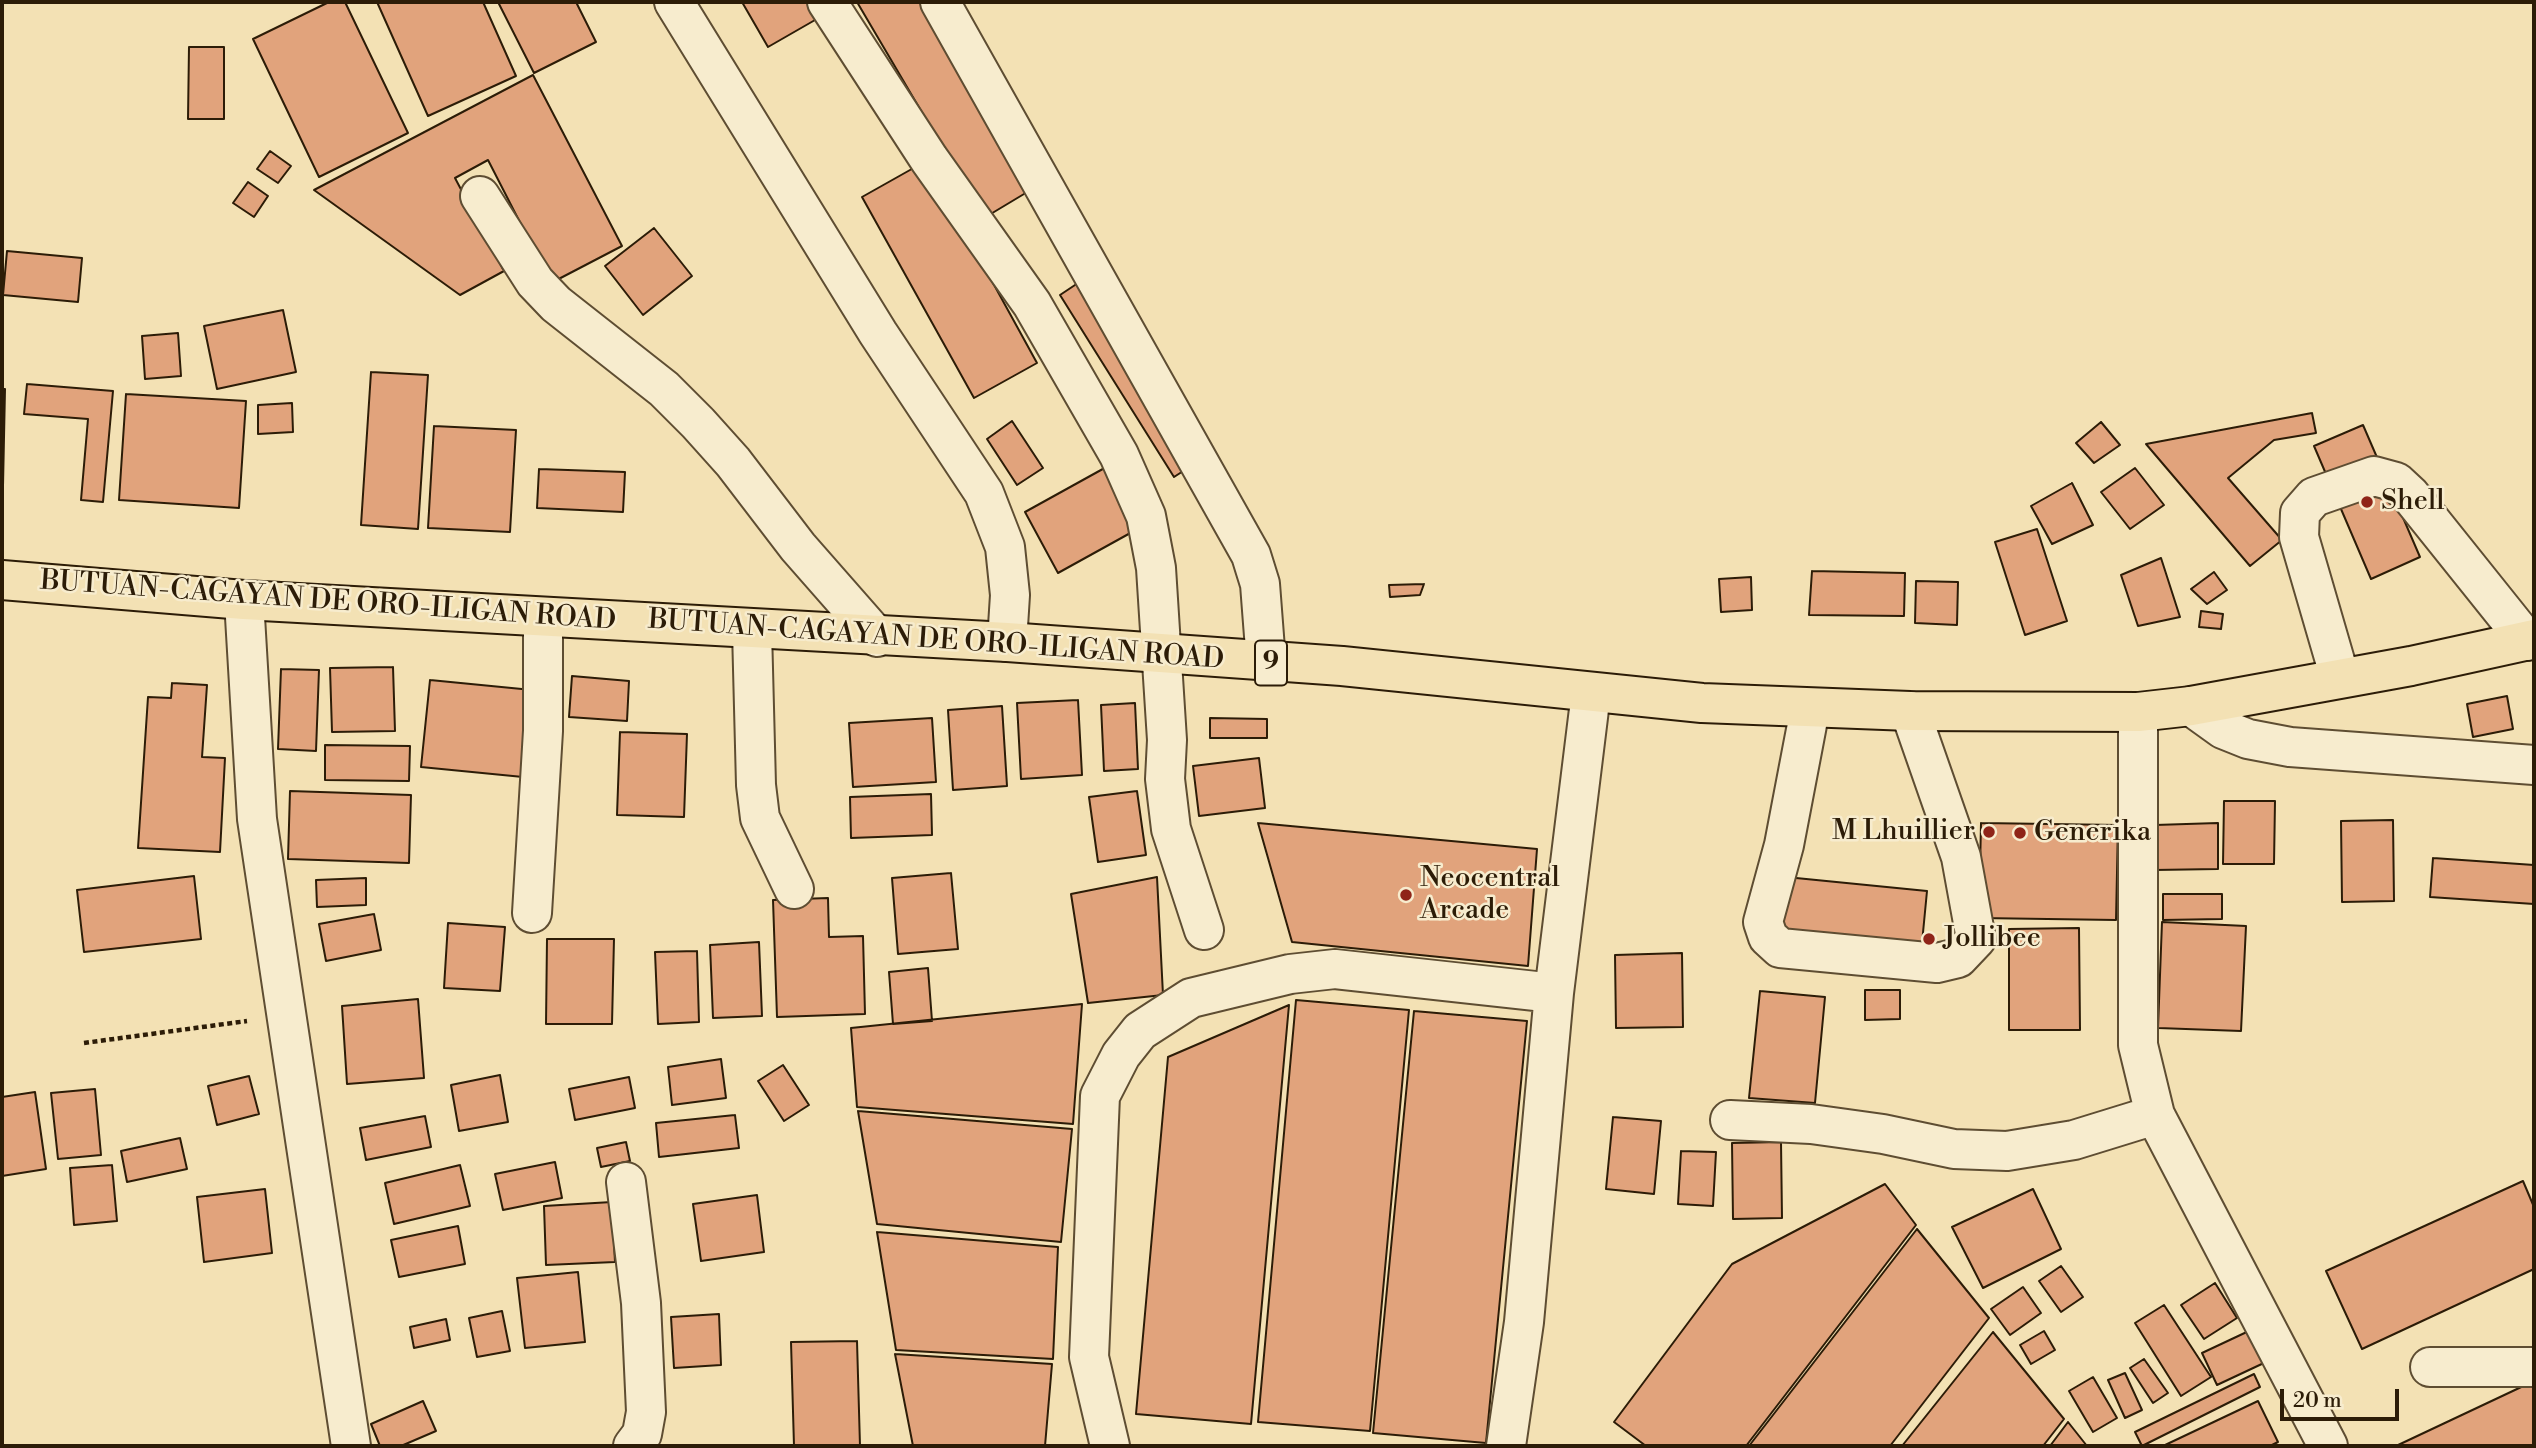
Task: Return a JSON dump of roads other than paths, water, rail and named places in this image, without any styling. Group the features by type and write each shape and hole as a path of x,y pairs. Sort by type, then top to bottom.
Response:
{"highway":[{"name":"BUTUAN-CAGAYAN DE ORO-ILIGAN ROAD","path":"2,580 244,600 877,637 1007,642 1342,666 1702,703 1810,709 2138,712 2191,706 2531,640"}],"street":[{"path":"674,2 878,332 984,493 1004,547 1010,595 1007,642"},
{"path":"827,2 922,149 1032,304 1119,455 1148,529 1156,568 1167,740 1165,779 1171,828 1204,930"},
{"path":"940,2 1251,555 1260,584 1266,662"},
{"path":"480,196 535,282 556,304 664,389 698,423 733,461 798,547 877,637"},
{"path":"2340,678 2299,537 2300,513 2315,497 2374,476 2396,482 2410,495 2531,640"},
{"path":"244,600 257,819 351,1446"},
{"path":"532,913 543,731 543,617"},
{"path":"752,630 756,785 760,818 794,889"},
{"path":"1506,1446 1524,1322 1554,993 1591,692"},
{"path":"2191,706 2223,729 2248,739 2290,747 2534,765"},
{"path":"1810,709 1784,845 1763,922 1768,937 1780,948 1937,963 1958,958 1976,939 1961,857 1910,711"},
{"path":"2138,712 2138,1045 2155,1115 2329,1446"},
{"path":"1110,1446 1089,1357 1100,1096 1121,1055 1140,1031 1191,998 1290,974 1335,969 1554,993"},
{"path":"1730,1120 1811,1124 1883,1134 1954,1149 2007,1151 2074,1140 2155,1115"},
{"path":"626,1182 641,1303 646,1412 642,1434 633,1446"},
{"path":"2430,1367 2534,1367"}],"place":[{"name":"Shell","path":"2367,502"},
{"name":"M Lhuillier","path":"1989,832"},
{"name":"Generika","path":"2020,833"},
{"name":"Neocentral Arcade","path":"1406,895"},
{"name":"Jollibee","path":"1929,939"}]}
